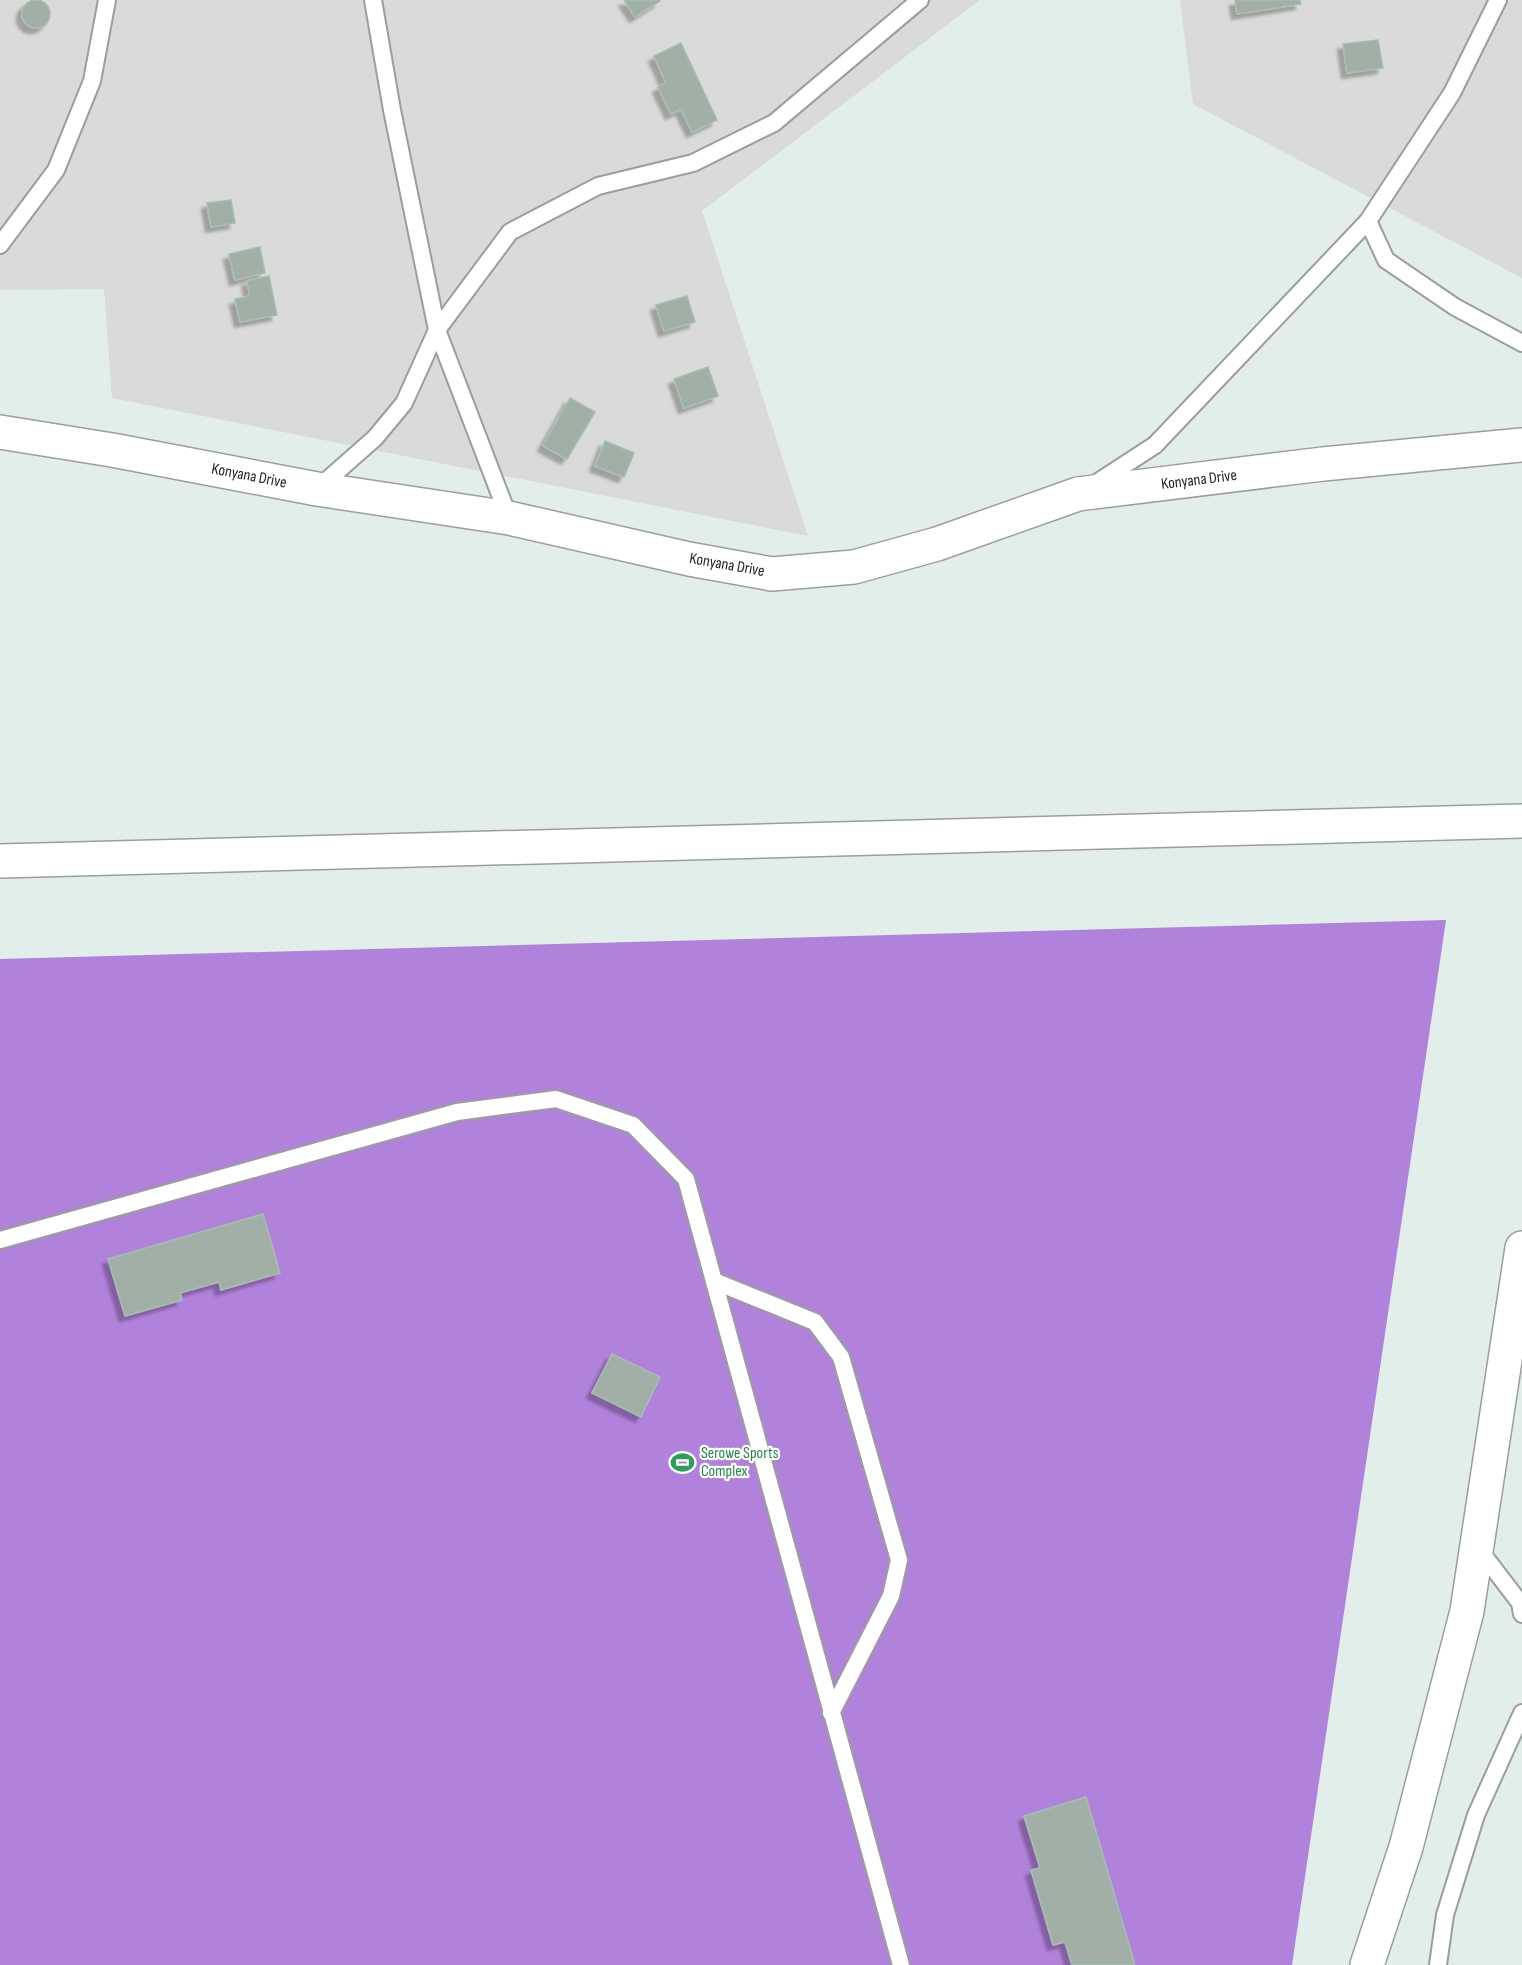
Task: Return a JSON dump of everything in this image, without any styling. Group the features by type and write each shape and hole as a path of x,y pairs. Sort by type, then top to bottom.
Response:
{"street":[{"name":"Konyana Drive","path":"0,432 112,450 317,489 509,518 689,559 772,574 854,567 937,544 1078,494 1323,464 1522,445"},
{"path":"0,861 1522,821"},
{"path":"1367,1965 1412,1824 1467,1611 1522,1248"}],"lane":[{"path":"0,245 56,170 92,81 107,0"},
{"path":"373,0 392,110 437,330 509,518"},
{"path":"317,489 375,438 404,403 437,330 510,232 598,186 693,163 774,123 920,0"},
{"path":"1078,494 1155,445 1368,221 1452,93 1498,0"},
{"path":"1368,221 1386,260 1455,307 1522,343"},
{"path":"0,1240 458,1112 556,1098 633,1125 686,1179 901,1965"},
{"path":"714,1281 815,1322 841,1357 900,1560 891,1596 831,1713"},
{"path":"1477,1548 1520,1603 1522,1614"},
{"path":"1438,1965 1445,1915 1476,1815 1522,1713"}],"shaded area":[{"path":"0,0 980,0 702,211 808,536 112,398 104,289 0,290"},
{"path":"1180,0 1522,0 1522,278 1193,104"},
{"name":"Serowe Sports Complex","path":"1446,920 1292,1965 0,1965 0,959"}],"building":[{"path":"36,0 46,4 50,14 46,24 36,28 26,24 22,14 26,4"},
{"path":"624,0 659,0 660,1 635,17"},
{"path":"1235,0 1300,0 1301,4 1237,14"},
{"path":"1378,40 1383,68 1347,73 1343,44"},
{"path":"681,43 717,120 692,132 681,109 671,114 658,87 666,83 654,56"},
{"path":"231,200 235,223 211,227 207,203"},
{"path":"260,247 265,273 235,280 229,254"},
{"path":"269,276 277,315 240,322 235,299 250,296 247,281"},
{"path":"687,296 695,322 664,331 656,305"},
{"path":"708,367 718,396 684,408 674,379"},
{"path":"570,398 595,412 567,459 543,446"},
{"path":"605,441 634,453 624,477 595,466"},
{"path":"263,1214 280,1273 221,1290 219,1282 180,1293 182,1300 125,1316 108,1259"},
{"path":"612,1354 660,1377 641,1417 592,1393"},
{"path":"1086,1797 1135,1965 1072,1965 1065,1942 1053,1945 1031,1870 1040,1868 1024,1816"}],"place":[{"name":"Serowe Sports Complex","path":"683,1462"}]}
